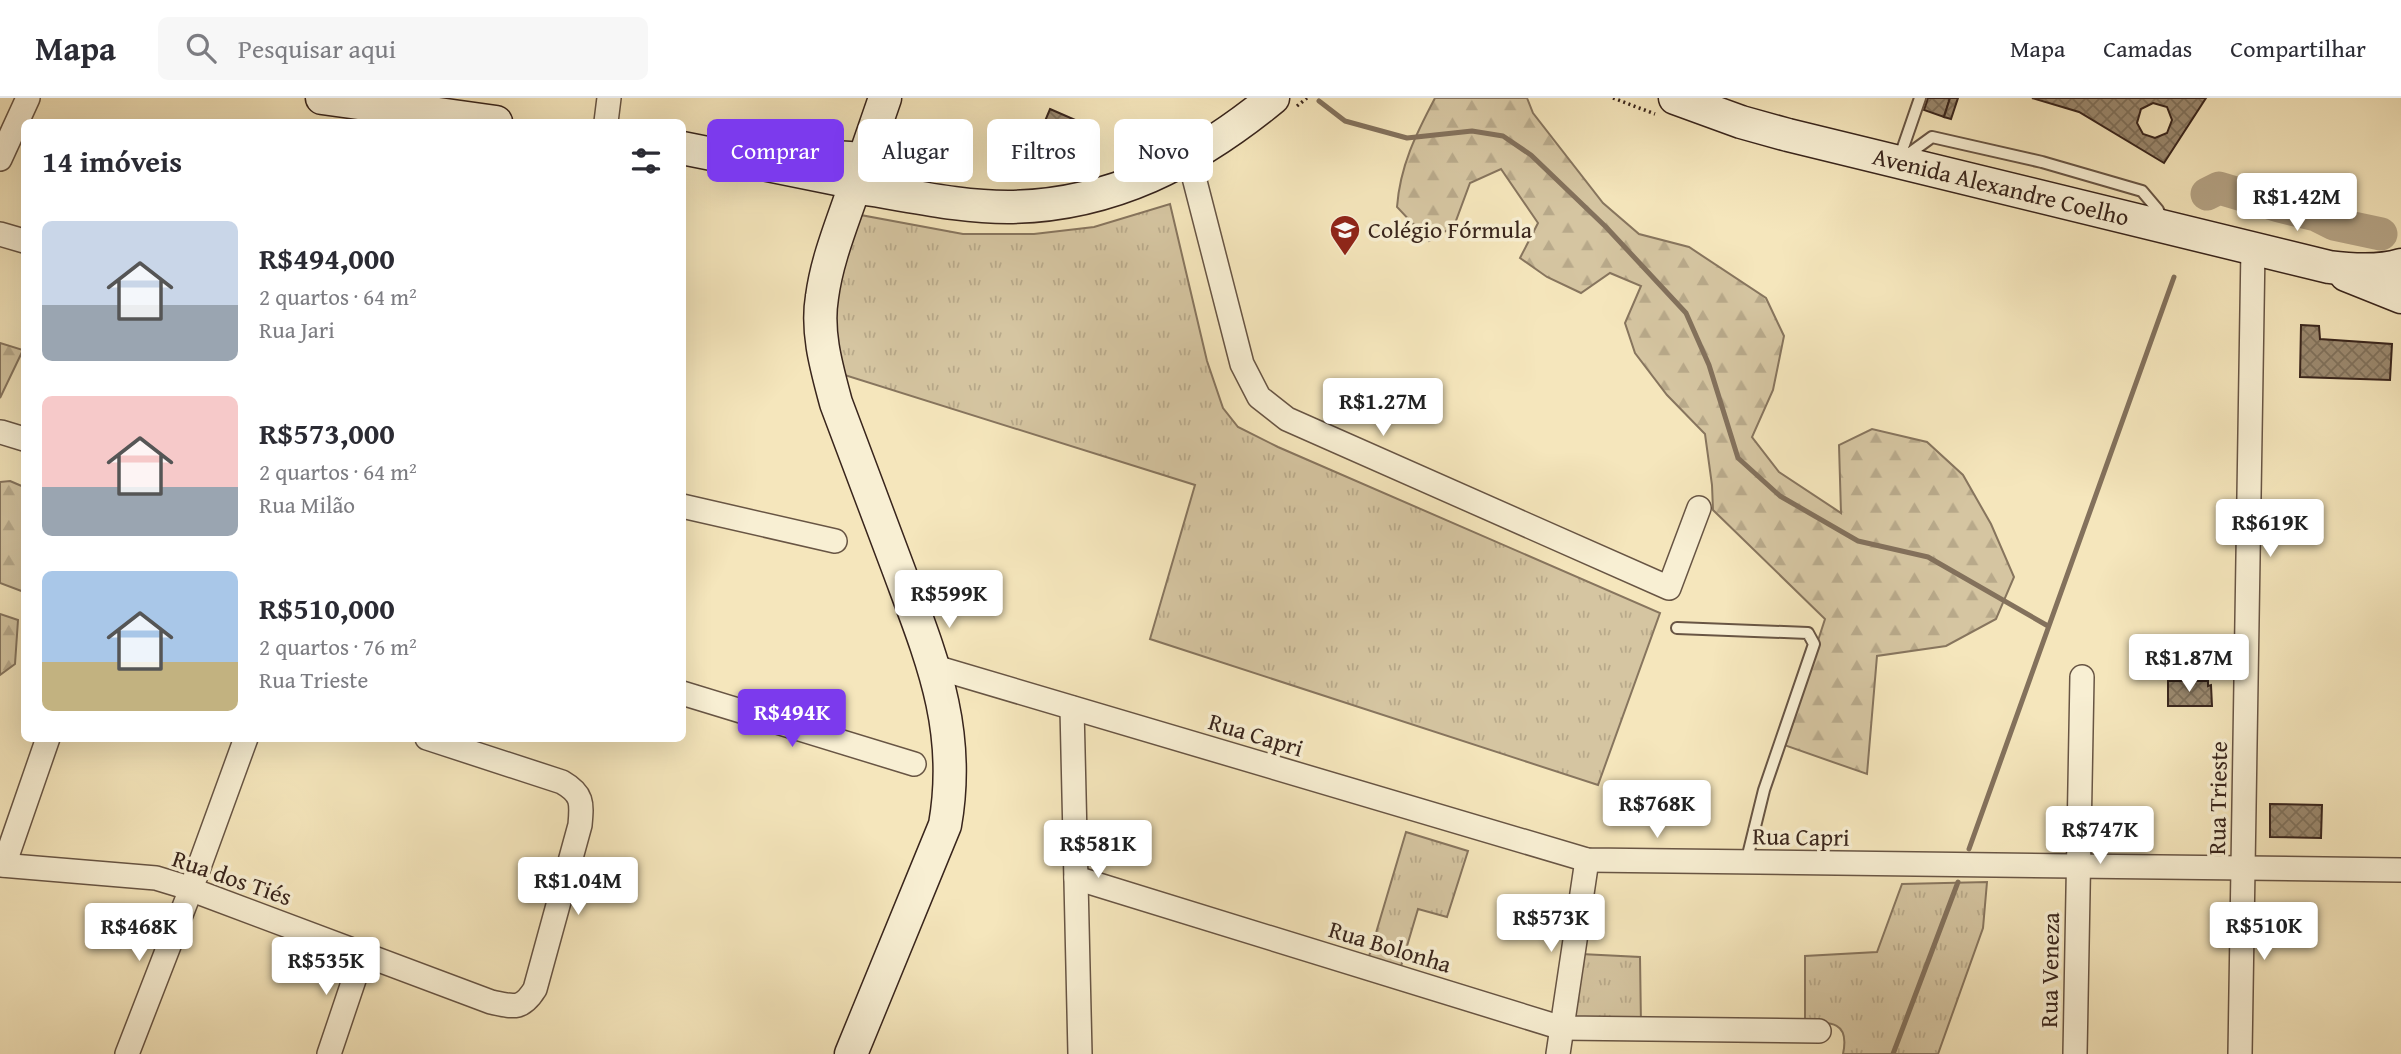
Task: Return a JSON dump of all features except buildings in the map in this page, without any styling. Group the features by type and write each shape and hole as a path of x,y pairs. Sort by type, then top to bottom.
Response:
{"main road":[{"path":"322,98 474,119"},
{"path":"851,1054 944,825 950,796 951,764 947,719 935,667 836,403 825,364 821,332 821,299 828,265 884,98"},
{"path":"1213,144 1273,98"},
{"name":"Avenida Alexandre Coelho","path":"1675,98 1765,128 2329,267 2353,270 2401,265"},
{"path":"690,149 857,173 928,198 1006,207 1051,205 1119,189 1136,182"},
{"name":"Avenida Alexandre Coelho","path":"2329,267 2401,296"}],"street":[{"path":"0,159 28,98"},
{"path":"606,119 609,98"},
{"path":"1195,182 1242,364 1259,397 1287,419 1669,589 1699,508"},
{"path":"0,234 21,241"},
{"name":"Rua Trieste","path":"2240,1054 2253,248"},
{"path":"1,432 21,438"},
{"path":"686,507 835,541"},
{"name":"Rua Capri","path":"935,667 1587,860 2401,870"},
{"name":"Rua Veneza","path":"2075,1054 2082,677"},
{"path":"686,694 914,764"},
{"path":"1072,708 1080,1054"},
{"path":"2,865 47,742"},
{"path":"127,1054 245,742"},
{"name":"Rua dos Tiés","path":"2,865 156,878 491,1002 518,1006 528,1000 535,989 580,825 580,798 562,782 439,742"},
{"path":"1558,1054 1587,860"},
{"name":"Rua Bolonha","path":"1076,878 1562,1028 1819,1031"},
{"path":"329,1054 363,953"}],"lane":[{"path":"1899,161 1920,98"},
{"path":"1677,628 1808,633 1814,644 1764,790 1746,863"}],"green space":[{"path":"1435,98 1527,98 1533,113 1603,203 1639,234 1689,247 1766,298 1784,336 1773,390 1752,437 1779,472 1841,513 1839,445 1872,429 1927,442 1963,475 1991,524 2014,577 1996,619 1946,646 1877,656 1867,774 1784,745 1825,619 1713,510 1705,434 1667,395 1635,353 1625,323 1641,286 1610,273 1581,293 1547,277 1520,258 1538,223 1501,169 1470,183 1454,226 1429,241 1397,207 1405,164"},
{"path":"1170,204 1207,361 1223,408 1238,427 1278,447 1660,613 1598,785 1150,639 1195,485 835,372 828,332 855,214 963,234 1034,234 1094,227"},
{"path":"0,343 21,349 21,354 0,398"},
{"path":"10,481 21,486 21,591 0,583 0,482"},
{"path":"0,614 18,620 15,664 0,675"},
{"path":"1406,832 1468,851 1447,917 1418,909 1399,973 1367,963"},
{"path":"1987,882 1983,928 1938,1054 1843,1054 1844,1035 1841,1029 1830,1024 1805,1023 1805,956 1877,952 1902,884"},
{"path":"1581,954 1640,957 1641,1025 1571,1022"}],"waterway":[{"path":"1319,101 1345,121 1407,138 1472,131 1503,136 1531,155 1606,227 1686,313 1709,365 1738,458 1780,496 1858,541 1928,557 2048,626"},
{"path":"2207,194 2219,188 2316,215 2334,224 2381,234"},
{"path":"1969,849 2174,277"},
{"path":"1893,1054 1958,882"}],"place":[{"name":"Colégio Fórmula","path":"1345,257"}]}
